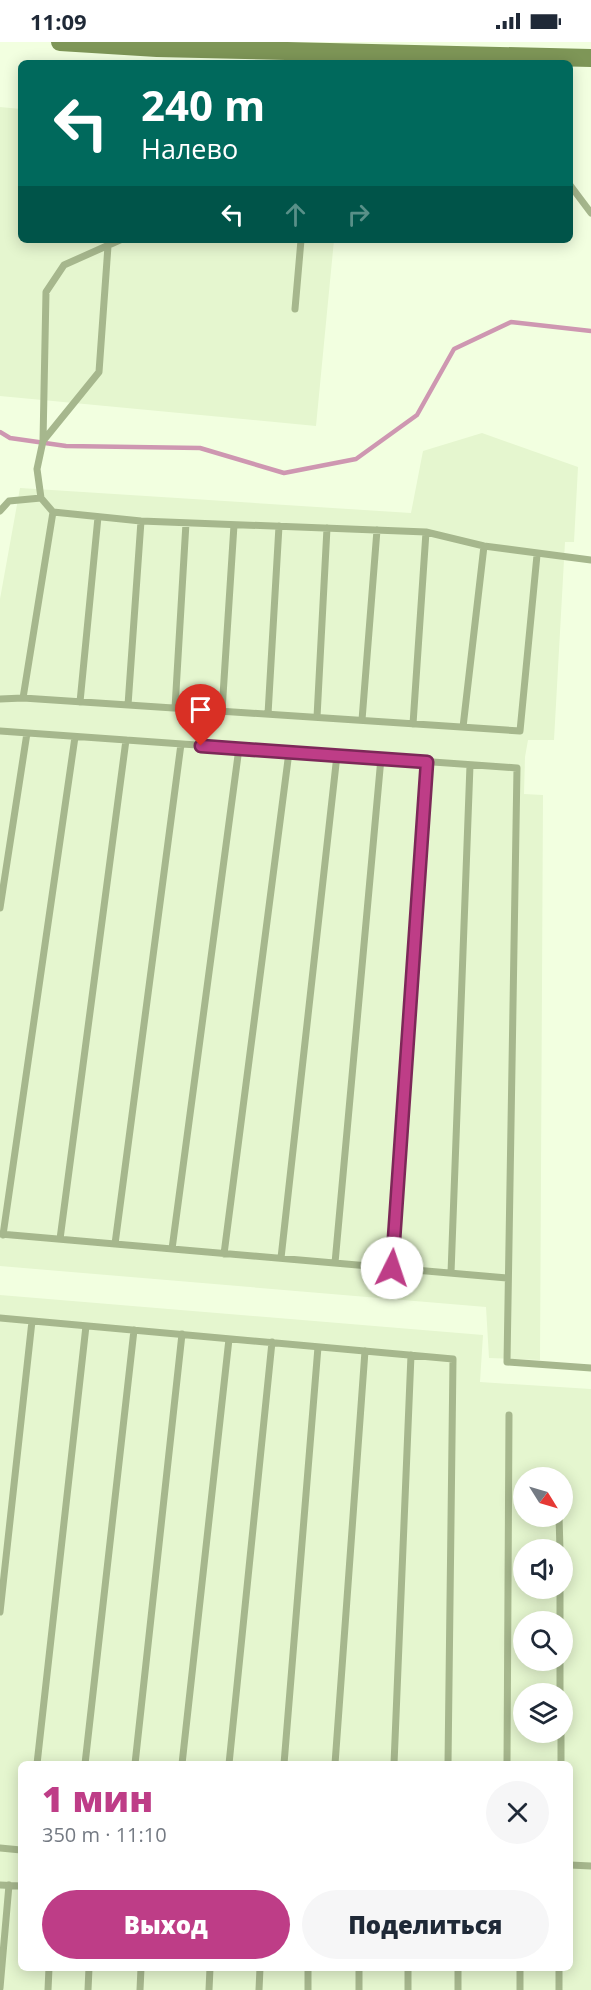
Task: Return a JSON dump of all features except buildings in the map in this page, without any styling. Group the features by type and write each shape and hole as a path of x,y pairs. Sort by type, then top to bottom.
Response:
{"main road":[{"path":"60,42 157,48 521,60 573,50 591,58"}],"lane":[{"path":"573,189 591,213"},
{"path":"114,243 64,265 46,292 43,441 37,469 41,498 53,512 141,521 426,532 484,546 537,555 591,560"},
{"path":"295,309 301,243"},
{"path":"43,441 99,372 108,246"},
{"path":"0,511 9,501 41,498"},
{"path":"23,698 53,512"},
{"path":"80,702 98,517"},
{"path":"128,705 141,521"},
{"path":"175,708 186,523"},
{"path":"222,711 234,525"},
{"path":"268,714 279,526"},
{"path":"317,717 327,528"},
{"path":"362,720 377,530"},
{"path":"413,724 426,532"},
{"path":"464,727 484,546"},
{"path":"0,699 23,698 520,731 537,555"},
{"path":"0,731 517,768 507,1362 591,1368"},
{"path":"0,908 27,733"},
{"path":"75,736 1,1235 507,1278"},
{"path":"60,1239 126,740"},
{"path":"115,1244 182,744"},
{"path":"172,1249 239,748"},
{"path":"224,1254 289,752"},
{"path":"281,1258 337,755"},
{"path":"335,1263 381,758"},
{"path":"392,1268 427,762"},
{"path":"450,1273 470,765"},
{"path":"0,1318 453,1359 448,1761"},
{"path":"0,1612 32,1321"},
{"path":"37,1761 86,1326"},
{"path":"85,1761 134,1330"},
{"path":"135,1761 182,1334"},
{"path":"182,1761 229,1339"},
{"path":"229,1761 272,1342"},
{"path":"284,1761 318,1347"},
{"path":"335,1761 365,1351"},
{"path":"394,1761 411,1355"},
{"path":"507,1761 509,1415"},
{"path":"561,1743 561,1761"},
{"path":"0,1848 18,1850"},
{"path":"573,1865 591,1866"},
{"path":"0,1885 18,1886"},
{"path":"0,1988 9,1885"},
{"path":"48,1990 49,1971"},
{"path":"88,1990 89,1971"},
{"path":"140,1990 141,1971"},
{"path":"209,1990 210,1971"},
{"path":"259,1990 260,1971"},
{"path":"308,1971 308,1990"},
{"path":"359,1971 359,1990"},
{"path":"408,1971 408,1990"},
{"path":"458,1971 458,1990"},
{"path":"520,1971 520,1990"},
{"path":"559,1971 559,1990"}],"shaded area":[{"path":"0,107 18,109 18,243 334,243 316,426 0,396"},
{"path":"482,433 578,467 574,542 565,542 554,740 528,740 525,757 524,794 543,795 540,1360 489,1358 486,1307 0,1266 0,599 20,488 411,513 423,451"},
{"path":"0,1295 483,1335 480,1382 591,1389 591,1990 0,1990"}],"waterway":[{"path":"0,432 10,438 66,446 200,448 284,473 356,459 417,415 454,349 511,322 591,331"}],"route":[{"path":"201,746 427,762 392,1268"}]}
